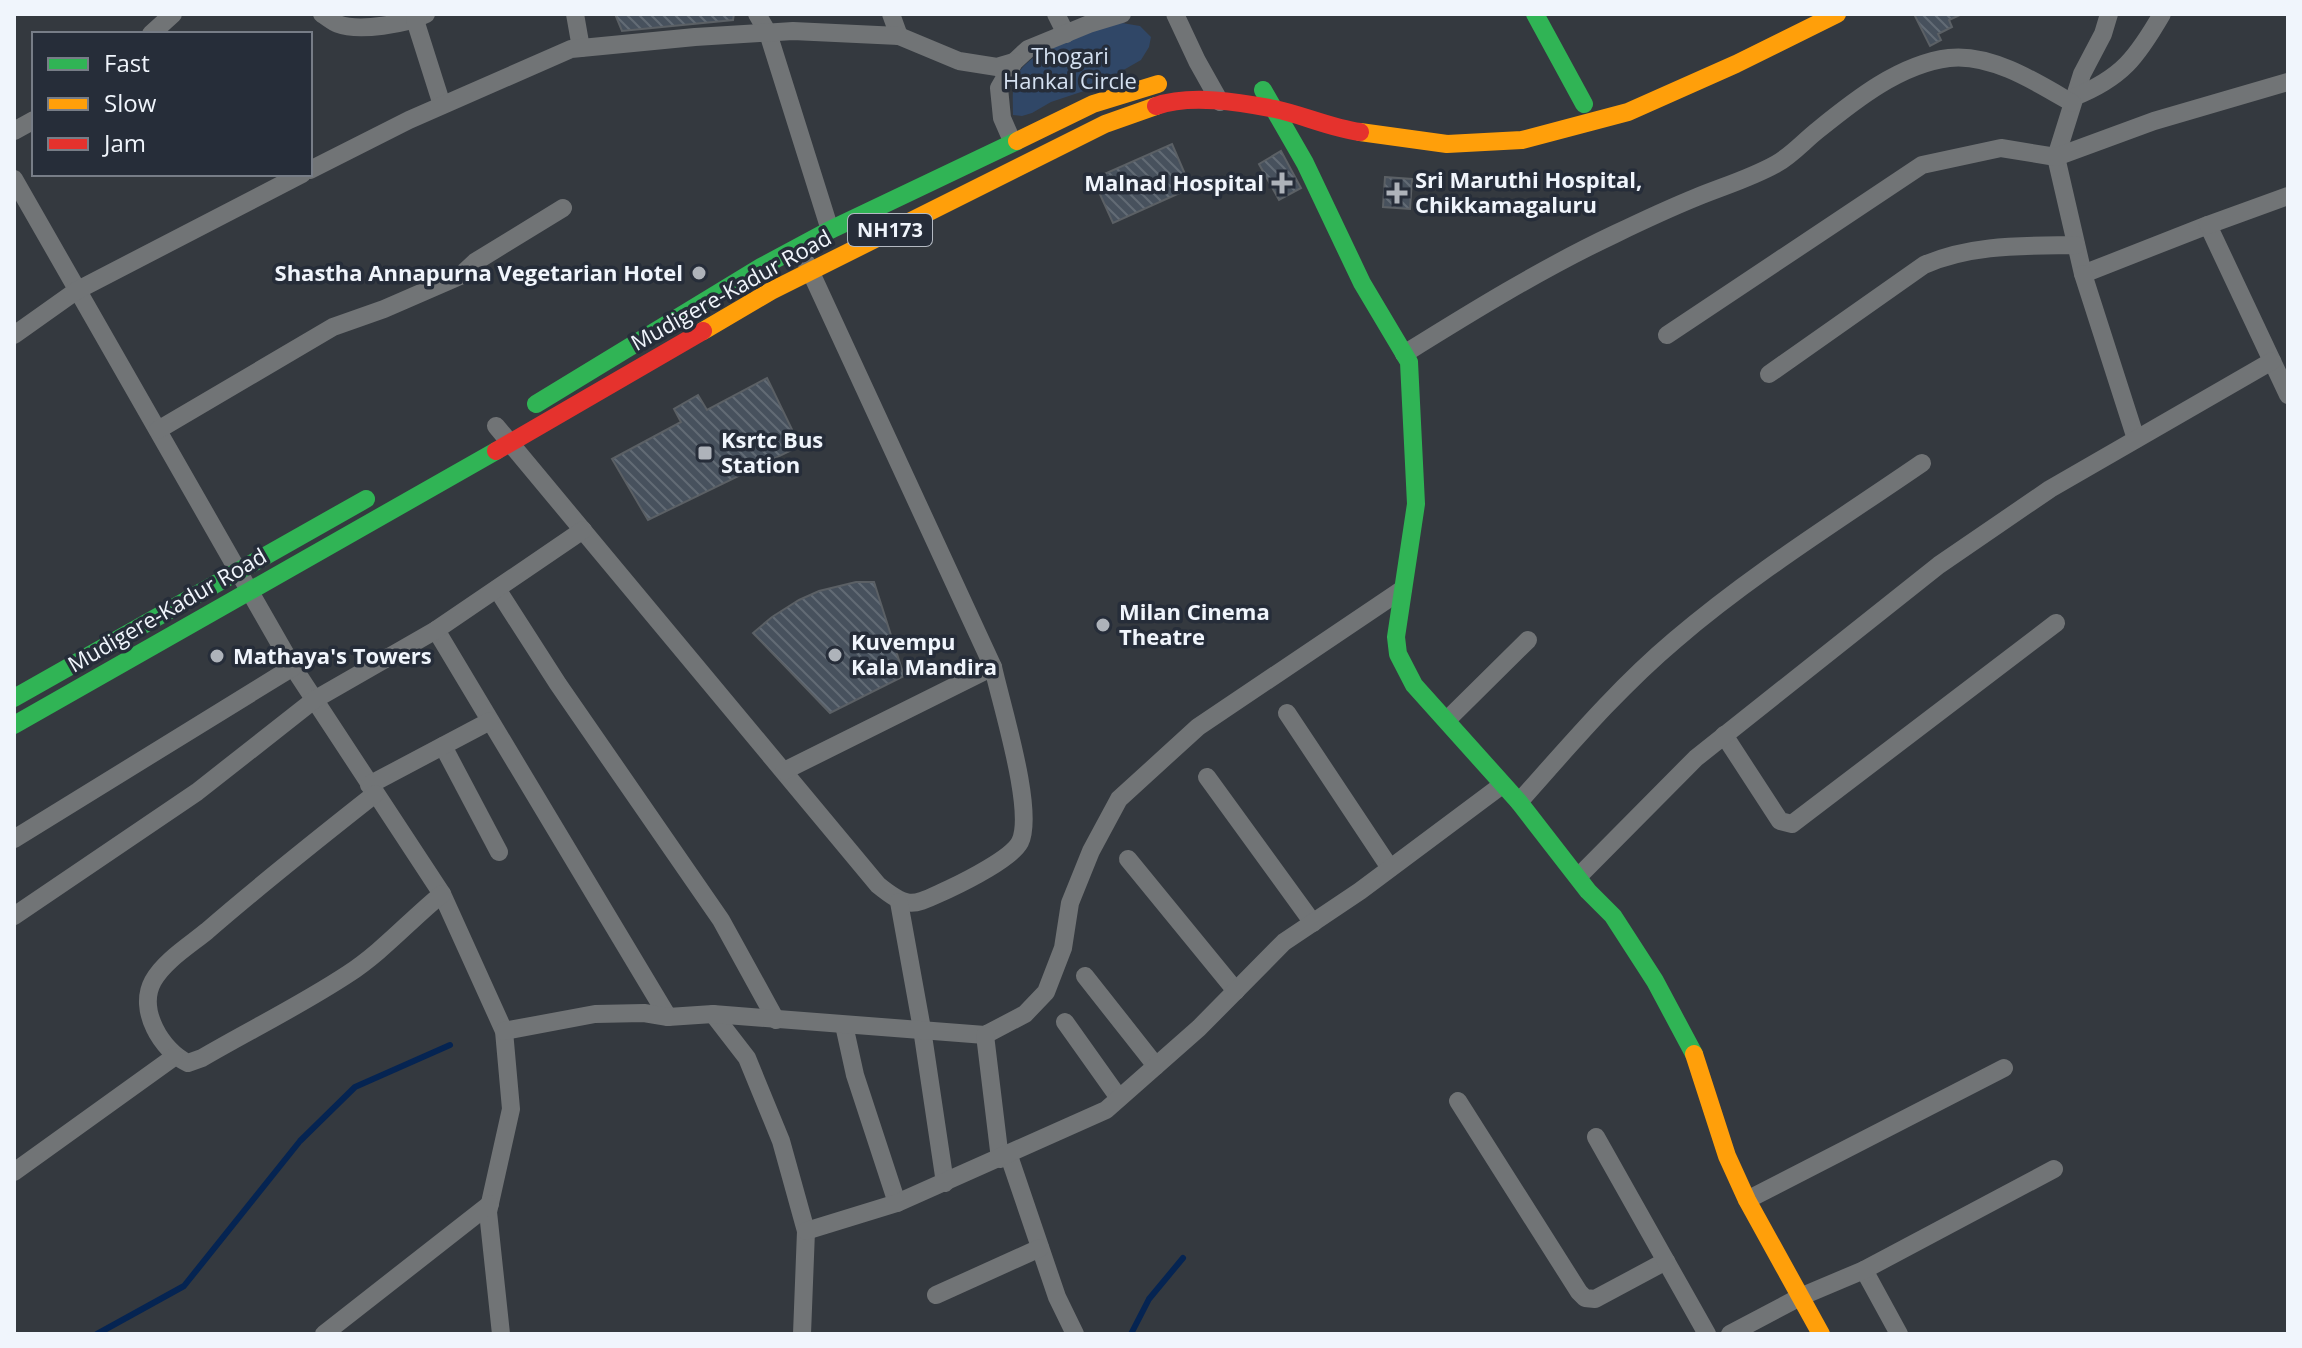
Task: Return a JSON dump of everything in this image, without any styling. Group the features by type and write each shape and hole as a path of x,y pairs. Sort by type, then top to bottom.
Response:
{"main road":[{"path":"1535,14 1590,102 1561,110"},
{"name":"Mudigere-Kadur Road","path":"14,725 771,291 1105,124 1171,101 1220,102 1274,109 1351,131 1447,144 1522,140 1628,112 1837,14"},
{"name":"Mudigere-Kadur Road","path":"502,423 761,267 830,230 1093,104 1180,80 1208,79 1367,117 1409,124 1436,124"},
{"path":"1263,90 1305,163 1362,283 1409,362 1416,504 1396,637 1398,654 1414,685 1519,802 1613,916 1655,981 1694,1055 1727,1156 1747,1200 1821,1334"},
{"name":"Mudigere-Kadur Road","path":"14,698 387,487"}],"street":[{"path":"153,32 173,14"},
{"path":"322,14 340,25 375,26 421,17 442,105"},
{"path":"575,14 581,48"},
{"path":"757,14 768,33 830,230"},
{"path":"891,14 899,36"},
{"path":"1056,14 1066,34"},
{"path":"1012,141 1002,118 999,88 1014,62 1028,49 1122,14"},
{"path":"1175,14 1220,102"},
{"path":"2109,14 2076,91 2056,157 2083,274 2136,439"},
{"path":"1404,354 1549,268 1613,235 1779,162 1833,117 1888,79 1951,57 1992,63 2029,78 2076,91 2099,87 2128,66 2162,14"},
{"path":"312,169 442,105 571,49 793,31 899,36 959,61 997,67 1014,62"},
{"path":"1667,335 1922,165 2001,148 2056,157 2154,121 2288,82"},
{"path":"14,131 32,121"},
{"path":"14,335 76,291 298,176"},
{"path":"14,179 293,667 442,894 504,1031 511,1109 488,1212 501,1334"},
{"path":"2083,274 2288,196"},
{"path":"158,430 333,327 460,276 475,262 563,208"},
{"path":"2208,225 2288,395"},
{"path":"1769,374 1924,265 1948,255 1993,247 2076,245"},
{"path":"502,423 510,442 878,885 899,902 915,904 955,886 1007,856 1020,843 1025,818 1021,786 993,667 799,247"},
{"path":"1578,877 1696,758 1939,565 2050,489 2272,361"},
{"path":"1519,802 1611,700 1673,641 1718,605 1922,463"},
{"path":"14,916 197,792 314,700 436,630 583,530"},
{"path":"497,589 558,684 721,920 776,1020"},
{"path":"504,1031 595,1014 644,1013 668,1017 713,1014 985,1035 1025,1014 1046,992 1063,948 1070,903 1091,851 1119,799 1198,727 1317,650 1403,589"},
{"path":"1724,735 1780,821 1792,824 2056,623"},
{"path":"436,630 668,1017"},
{"path":"1447,720 1528,640"},
{"path":"14,839 293,667"},
{"path":"784,771 993,667"},
{"path":"1287,713 1390,868"},
{"path":"442,894 349,974 202,1058 188,1063 174,1057 165,1047 149,1015 152,982 168,964 270,876 372,790 490,721"},
{"path":"443,746 499,852"},
{"path":"1207,777 1313,923"},
{"path":"806,1231 897,1203 1106,1110 1236,991 1284,942 1502,785"},
{"path":"1128,859 1236,991"},
{"path":"899,902 945,1183"},
{"path":"1085,976 1156,1066"},
{"path":"713,1014 747,1058 781,1141 806,1231 802,1334"},
{"path":"1065,1022 1119,1098"},
{"path":"844,1025 855,1075 897,1203"},
{"path":"985,1035 1004,1157 1040,1248 1067,1331"},
{"path":"14,1172 174,1057"},
{"path":"1747,1200 2004,1068"},
{"path":"1458,1101 1570,1280 1585,1298 1595,1299 1666,1261"},
{"path":"1596,1137 1707,1334"},
{"path":"1730,1334 1800,1297 1864,1270 2054,1169"},
{"path":"324,1334 490,1204"},
{"path":"936,1295 1040,1248"},
{"path":"1864,1270 1899,1334"}],"green space":[{"name":"Thogari Hankal Circle","path":"1122,23 1140,26 1151,37 1141,60 1090,89 1051,102 1032,113 1013,115 1014,83 1019,71 1030,61 1060,43"}],"building":[{"path":"615,14 734,14 733,20 622,31"},
{"path":"1914,14 1962,14 1949,20 1952,27 1938,34 1941,40 1930,46"},
{"path":"1172,144 1191,188 1113,223 1093,179"},
{"path":"1281,151 1301,188 1279,200 1259,164"},
{"name":"Sri Maruthi Hospital, Chikkamagaluru","path":"1385,177 1412,179 1410,209 1383,207"},
{"name":"Ksrtc Bus Station","path":"767,378 800,446 648,520 612,459 681,422 674,409 698,395 707,410"},
{"name":"Kuvempu Kala Mandira","path":"856,582 874,582 904,676 830,713 753,633 799,600 819,591"}],"waterway":[{"path":"97,1334 184,1286 300,1141 355,1087 450,1045"},
{"path":"1131,1334 1149,1299 1183,1258"}],"traffic: fast":[{"path":"1535,14 1584,104"},
{"path":"1263,90 1305,163 1362,283 1409,362 1416,504 1396,637 1398,654 1414,685 1519,802 1588,891 1613,916 1655,981 1694,1054"},
{"path":"536,404 761,267 830,230 1017,141"},
{"path":"14,725 496,451"},
{"path":"14,698 366,499"}],"traffic: slow":[{"path":"1360,132 1447,144 1522,140 1628,112 1837,14"},
{"path":"1017,141 1093,104 1158,84"},
{"path":"703,331 771,291 1105,124 1156,106"},
{"path":"1694,1054 1727,1156 1747,1200 1821,1334"}],"traffic: jam":[{"path":"1156,106 1184,100 1230,102 1275,109 1360,132"},
{"path":"496,451 703,331"}],"place":[{"name":"Malnad Hospital","path":"1282,183"},
{"name":"Sri Maruthi Hospital, Chikkamagaluru","path":"1397,193"},
{"name":"Shastha Annapurna Vegetarian Hotel","path":"699,273"},
{"name":"Ksrtc Bus Station","path":"705,453"},
{"name":"Milan Cinema Theatre","path":"1103,625"},
{"name":"Kuvempu Kala Mandira","path":"835,655"},
{"name":"Mathaya's Towers","path":"217,656"}]}
